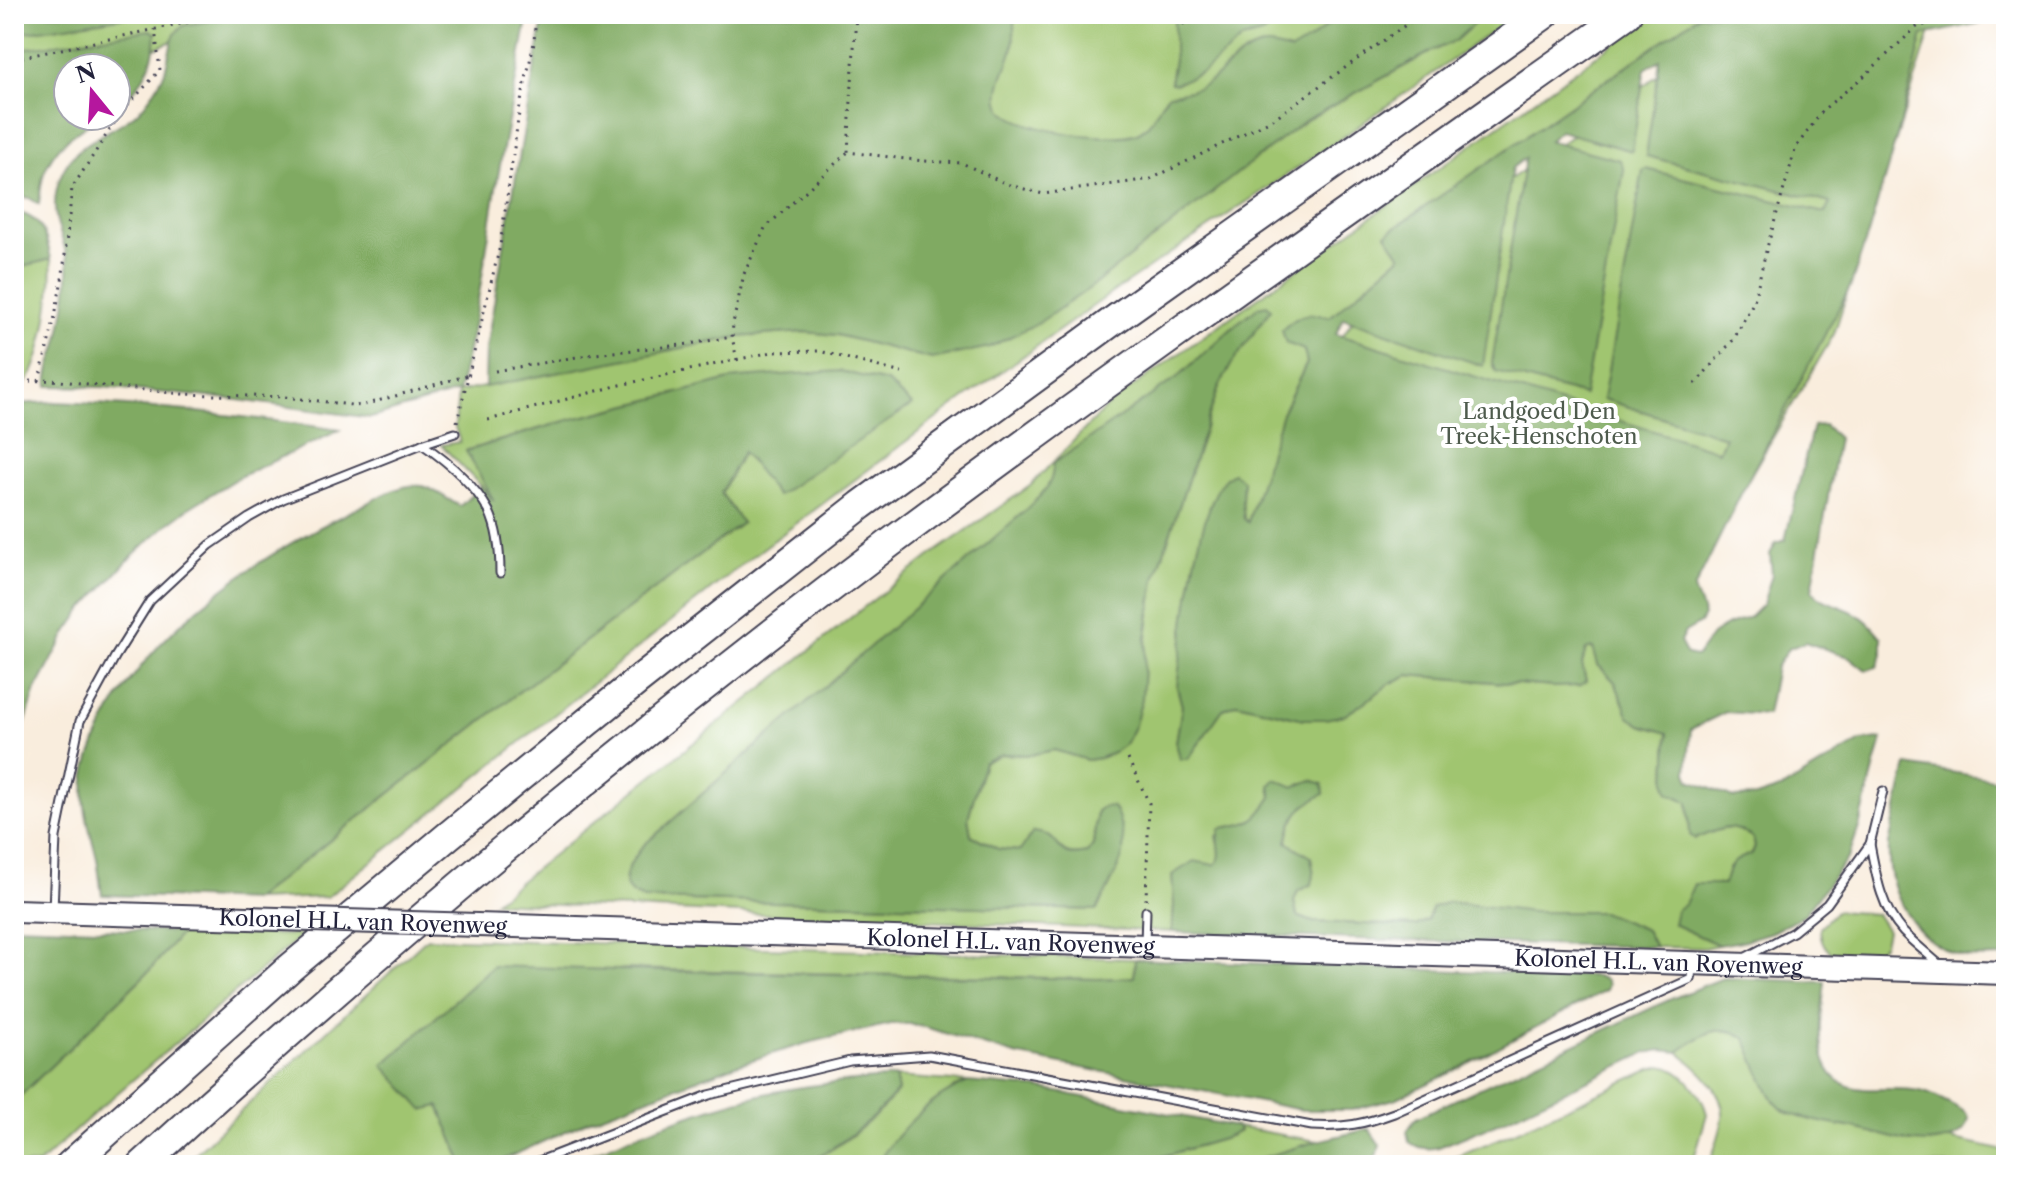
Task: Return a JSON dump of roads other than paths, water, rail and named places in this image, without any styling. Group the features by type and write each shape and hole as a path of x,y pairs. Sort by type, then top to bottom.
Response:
{"highway":[{"path":"70,1165 290,968 436,846 636,682 861,505 1117,318 1545,14"},
{"path":"142,1165 344,984 494,857 863,564 1132,366 1627,14"}],"street":[{"name":"Kolonel H.L. van Royenweg","path":"14,911 2006,973"}],"lane":[{"path":"53,913 56,837 80,721 150,601 210,545 283,499 455,433"},
{"path":"422,444 455,469 489,512 500,549 500,573"},
{"path":"1733,964 1793,932 1827,904 1870,844 1883,791"},
{"path":"1870,844 1879,888 1894,919 1901,930 1947,971"},
{"path":"1144,946 1146,911"},
{"path":"529,1165 709,1095 850,1061 929,1055 1312,1126 1349,1127 1394,1113 1691,979 1692,963"}],"park label":[{"name":"Landgoed Den Treek-Henschoten","path":"1539,424"}]}
